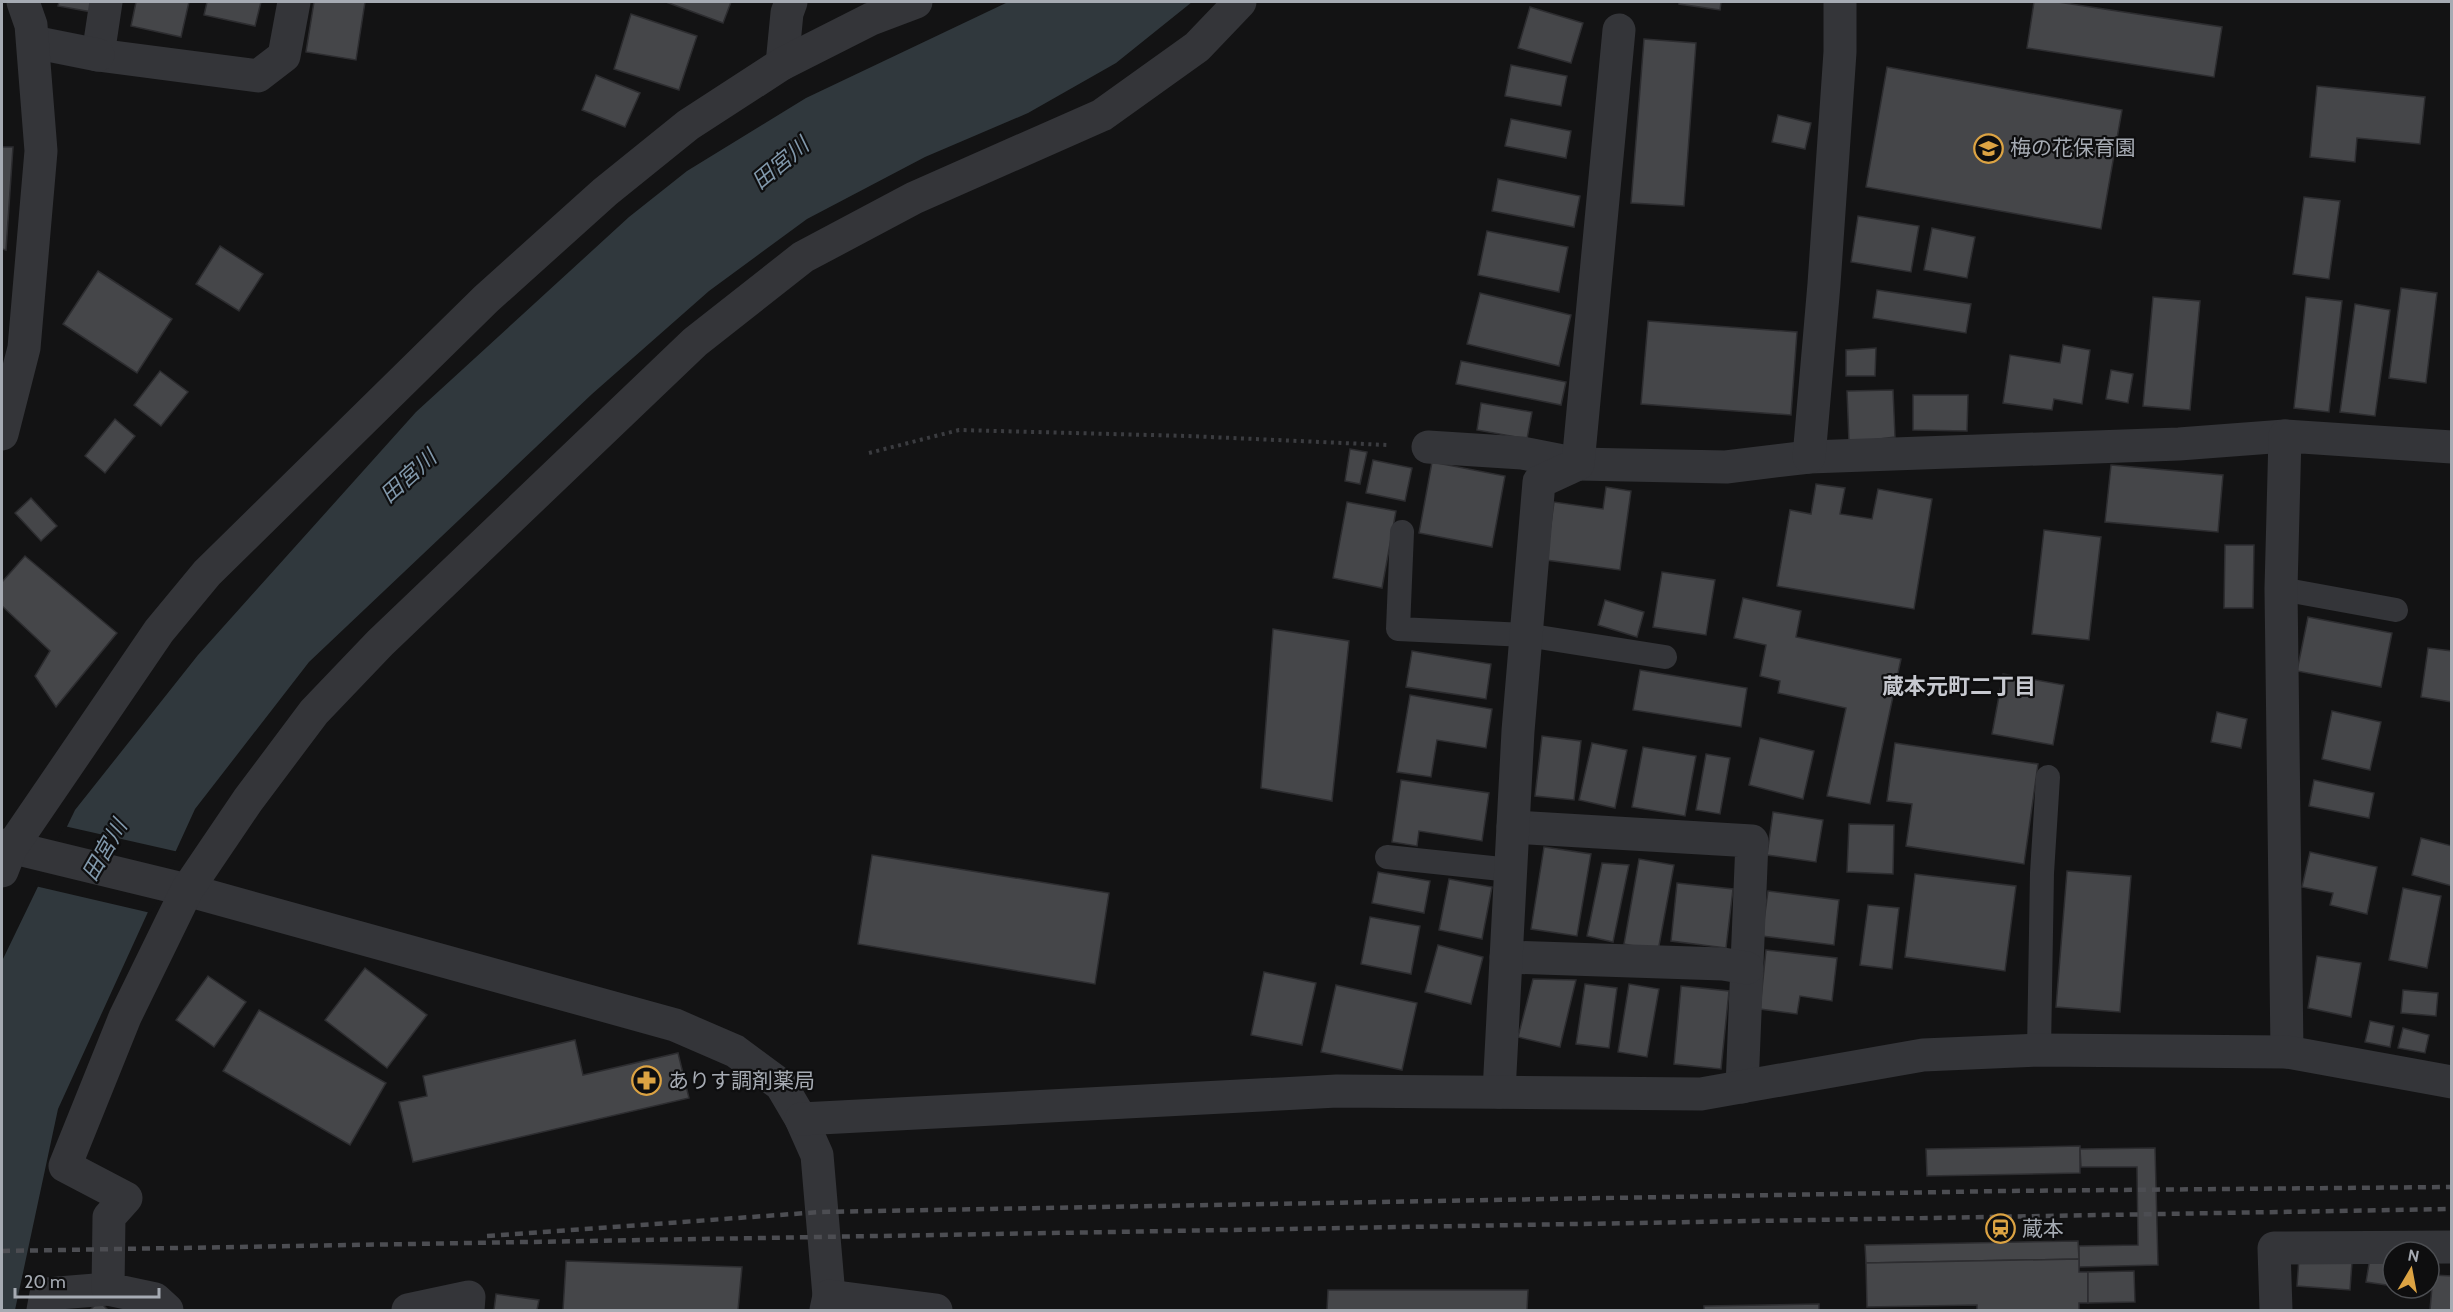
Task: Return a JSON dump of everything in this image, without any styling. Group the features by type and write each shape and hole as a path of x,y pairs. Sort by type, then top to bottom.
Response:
{"street":[{"path":"2,434 24,348 41,151 31,25 22,2"},
{"path":"98,55 106,2"},
{"path":"33,42 98,55 258,76 284,56 294,2"},
{"path":"782,64 787,13 791,2"},
{"path":"916,2 872,19 782,64 688,125 597,199 486,299 207,573 159,631 11,854 182,889 675,1025 735,1051 781,1085 801,1119 817,1155 827,1303 936,1311"},
{"path":"108,1289 109,1217 126,1198 65,1166 125,1017 182,889 314,712 380,643 695,342 802,257 914,198 1102,115 1197,47 1240,2"},
{"path":"1809,458 1840,52 1840,2"},
{"path":"1578,464 1619,30"},
{"path":"2285,436 2281,589 2288,1052"},
{"path":"1428,447 1522,453 1578,464 1726,467 1809,458 2179,444 2285,436 2451,447"},
{"path":"1499,1092 1518,731 1539,482 1578,464"},
{"path":"1513,827 1752,841 1742,1087"},
{"path":"1506,957 1723,964 1747,968"},
{"path":"801,1119 1337,1091 1701,1094 1923,1054 2039,1050 2288,1052 2451,1082"},
{"path":"2276,1311 2274,1248 2451,1247"},
{"path":"44,1311 46,1294 108,1289 155,1299 167,1311"},
{"path":"408,1311 469,1297 468,1311"}],"lane":[{"path":"1402,532 1398,629 1526,635 1665,657"},
{"path":"2281,589 2396,610"},
{"path":"2039,1050 2042,873 2048,777"},
{"path":"1387,857 1511,870"}],"path":[{"path":"869,453 959,430 1176,436 1428,447"}],"water":[{"name":"田宮川","path":"1008,2 1192,2 1116,63 1028,113 925,157 807,219 709,291 592,394 309,662 195,809 58,1109 15,1310 2,1310 2,961 75,810 198,655 416,412 629,217 687,171 806,98"}],"pier":[{"path":"64,826 179,852 151,913 35,886"}],"building":[{"path":"59,2 93,2 92,12 58,6"},
{"path":"136,2 189,2 181,37 131,26"},
{"path":"207,2 261,2 255,26 204,15"},
{"path":"314,2 365,2 356,60 306,52"},
{"path":"666,2 731,2 723,23"},
{"path":"1679,2 1721,2 1720,10 1679,4"},
{"path":"2034,2 2058,2 2222,27 2214,77 2027,48"},
{"path":"1530,7 1583,23 1571,63 1518,48"},
{"path":"631,14 697,36 679,90 614,69"},
{"path":"1644,39 1696,43 1684,206 1631,203"},
{"path":"1511,65 1567,76 1561,106 1505,96"},
{"path":"1887,67 2122,110 2101,229 1866,187"},
{"path":"596,75 640,93 625,127 582,110"},
{"path":"2317,86 2425,97 2420,144 2357,138 2355,162 2310,157"},
{"path":"1778,115 1811,123 1805,149 1772,142"},
{"path":"1511,119 1571,131 1566,158 1505,146"},
{"path":"2,147 13,147 6,250 2,249"},
{"path":"1498,179 1580,196 1574,227 1492,211"},
{"path":"2304,197 2340,201 2329,279 2293,274"},
{"path":"1858,216 1919,226 1911,272 1851,262"},
{"path":"1932,228 1975,237 1967,278 1924,270"},
{"path":"1487,231 1568,247 1559,292 1478,275"},
{"path":"220,246 263,274 239,311 196,284"},
{"path":"98,271 172,319 137,373 63,324"},
{"path":"2401,288 2437,293 2426,383 2389,378"},
{"path":"1877,290 1971,304 1966,333 1873,318"},
{"path":"1480,293 1571,315 1559,366 1467,344"},
{"path":"2153,297 2200,301 2190,410 2143,406"},
{"path":"2306,297 2342,301 2329,412 2294,408"},
{"path":"2355,304 2390,310 2375,416 2340,412"},
{"path":"1648,321 1797,332 1791,415 1641,404"},
{"path":"2063,345 2090,350 2082,404 2054,399 2052,410 2003,403 2010,355 2060,363"},
{"path":"1876,348 1875,376 1846,376 1846,350"},
{"path":"1461,361 1566,382 1561,405 1456,384"},
{"path":"2111,370 2133,374 2128,403 2106,399"},
{"path":"160,371 188,392 161,426 134,405"},
{"path":"1893,390 1895,437 1849,443 1847,391"},
{"path":"1913,395 1968,395 1967,431 1913,430"},
{"path":"1481,403 1532,412 1527,439 1477,430"},
{"path":"115,419 135,436 105,473 85,456"},
{"path":"1350,449 1367,452 1360,484 1345,481"},
{"path":"1373,460 1412,468 1405,501 1366,493"},
{"path":"1432,462 1505,476 1492,547 1419,533"},
{"path":"2111,465 2223,475 2218,532 2105,522"},
{"path":"1816,484 1845,488 1840,514 1872,519 1878,489 1932,499 1914,609 1777,586 1790,510 1811,514"},
{"path":"1606,487 1631,491 1620,570 1546,560 1554,502 1603,509"},
{"path":"31,498 57,526 41,541 15,513"},
{"path":"1347,502 1396,511 1382,588 1333,578"},
{"path":"2044,530 2101,537 2089,640 2032,634"},
{"path":"2225,545 2254,545 2253,608 2224,608"},
{"path":"25,556 117,633 56,707 35,676 50,651 2,606 2,582"},
{"path":"1662,572 1715,580 1706,635 1653,627"},
{"path":"1743,598 1801,611 1796,637 1901,659 1870,804 1827,796 1846,708 1778,693 1780,681 1760,676 1766,645 1734,638"},
{"path":"1605,600 1644,612 1637,637 1598,625"},
{"path":"2308,617 2392,633 2381,687 2297,671"},
{"path":"1273,629 1349,641 1332,801 1261,788"},
{"path":"2428,648 2452,651 2452,702 2421,697"},
{"path":"1412,651 1491,664 1486,699 1406,687"},
{"path":"1640,670 1747,688 1741,727 1633,710"},
{"path":"2003,674 2064,685 2053,745 1992,734"},
{"path":"1410,695 1492,709 1486,748 1437,740 1431,777 1397,772"},
{"path":"2332,711 2381,722 2370,770 2322,759"},
{"path":"2217,712 2247,719 2241,748 2211,742"},
{"path":"1542,736 1581,741 1574,800 1535,796"},
{"path":"1760,738 1814,751 1803,799 1749,785"},
{"path":"1592,743 1627,750 1615,808 1579,800"},
{"path":"1895,743 2038,764 2024,864 1906,846 1912,804 1887,801"},
{"path":"1643,747 1696,756 1685,816 1632,807"},
{"path":"1706,754 1730,758 1720,814 1696,810"},
{"path":"1401,780 1489,793 1482,841 1419,831 1417,846 1392,842"},
{"path":"2314,780 2374,793 2369,818 2309,806"},
{"path":"1773,812 1823,820 1816,862 1767,855"},
{"path":"1849,824 1894,825 1893,874 1847,872"},
{"path":"2421,838 2452,846 2452,886 2412,875"},
{"path":"1544,847 1591,854 1577,936 1531,929"},
{"path":"2310,852 2377,867 2367,914 2330,905 2333,893 2302,887"},
{"path":"872,855 1109,893 1095,984 858,944"},
{"path":"1639,859 1674,865 1658,951 1624,944"},
{"path":"1602,863 1629,865 1613,942 1587,936"},
{"path":"2067,871 2131,876 2120,1012 2056,1007"},
{"path":"1378,872 1430,881 1424,913 1372,903"},
{"path":"1915,874 2016,886 2005,971 1905,957"},
{"path":"1449,879 1492,887 1482,939 1439,930"},
{"path":"1677,883 1733,889 1726,948 1671,941"},
{"path":"2403,888 2441,896 2427,968 2389,960"},
{"path":"1768,891 1839,900 1834,945 1762,936"},
{"path":"1868,905 1899,908 1892,969 1860,965"},
{"path":"1370,917 1420,926 1411,974 1361,964"},
{"path":"1438,945 1483,957 1471,1004 1425,992"},
{"path":"1766,950 1837,958 1832,1001 1800,996 1797,1014 1760,1009"},
{"path":"2317,956 2361,963 2351,1017 2308,1008"},
{"path":"365,968 427,1015 387,1068 325,1020"},
{"path":"1264,972 1316,983 1302,1045 1251,1035"},
{"path":"208,976 246,1002 214,1047 176,1020"},
{"path":"1533,979 1576,980 1560,1047 1518,1037"},
{"path":"1585,984 1617,988 1609,1048 1576,1044"},
{"path":"1629,984 1659,989 1647,1057 1618,1052"},
{"path":"1336,985 1417,1003 1402,1070 1321,1052"},
{"path":"1681,986 1729,991 1721,1069 1674,1064"},
{"path":"2403,990 2438,993 2436,1016 2401,1013"},
{"path":"259,1010 386,1083 350,1145 223,1071"},
{"path":"2370,1021 2394,1026 2390,1047 2365,1042"},
{"path":"2403,1028 2429,1035 2425,1053 2398,1048"},
{"path":"575,1040 583,1075 678,1053 689,1098 413,1162 399,1102 427,1096 423,1076"},
{"path":"2080,1146 2080,1173 1927,1176 1926,1149"},
{"path":"2155,1148 2158,1265 2079,1267 2079,1246 2138,1245 2137,1167 2081,1167 2080,1149"},
{"path":"2078,1241 2079,1259 1866,1263 1865,1245"},
{"path":"2299,1258 2352,1262 2350,1290 2297,1286"},
{"path":"2370,1258 2381,1259 2381,1284 2366,1282"},
{"path":"2079,1259 2079,1272 2088,1272 2088,1303 2079,1303 2079,1310 1977,1310 1977,1305 1867,1307 1866,1263"},
{"path":"566,1261 742,1267 738,1310 563,1310"},
{"path":"2134,1271 2135,1302 2088,1303 2088,1272"},
{"path":"2441,1275 2452,1276 2452,1310 2430,1310 2431,1300 2441,1300"},
{"path":"1328,1290 1528,1290 1527,1310 1327,1310"},
{"path":"496,1294 539,1300 537,1310 494,1310"},
{"path":"99,1301 108,1310 90,1310"},
{"path":"1819,1304 1819,1310 1704,1310 1704,1306"}],"railway":[{"path":"487,1236 821,1212 2000,1191 2452,1187"},
{"path":"2,1251 2452,1209"}],"place":[{"name":"梅の花保育園","path":"1989,148"},
{"name":"ありす調剤薬局","path":"647,1081"},
{"name":"蔵本","path":"2001,1229"}],"district":[{"name":"蔵本元町二丁目","path":"1959,686"}]}
